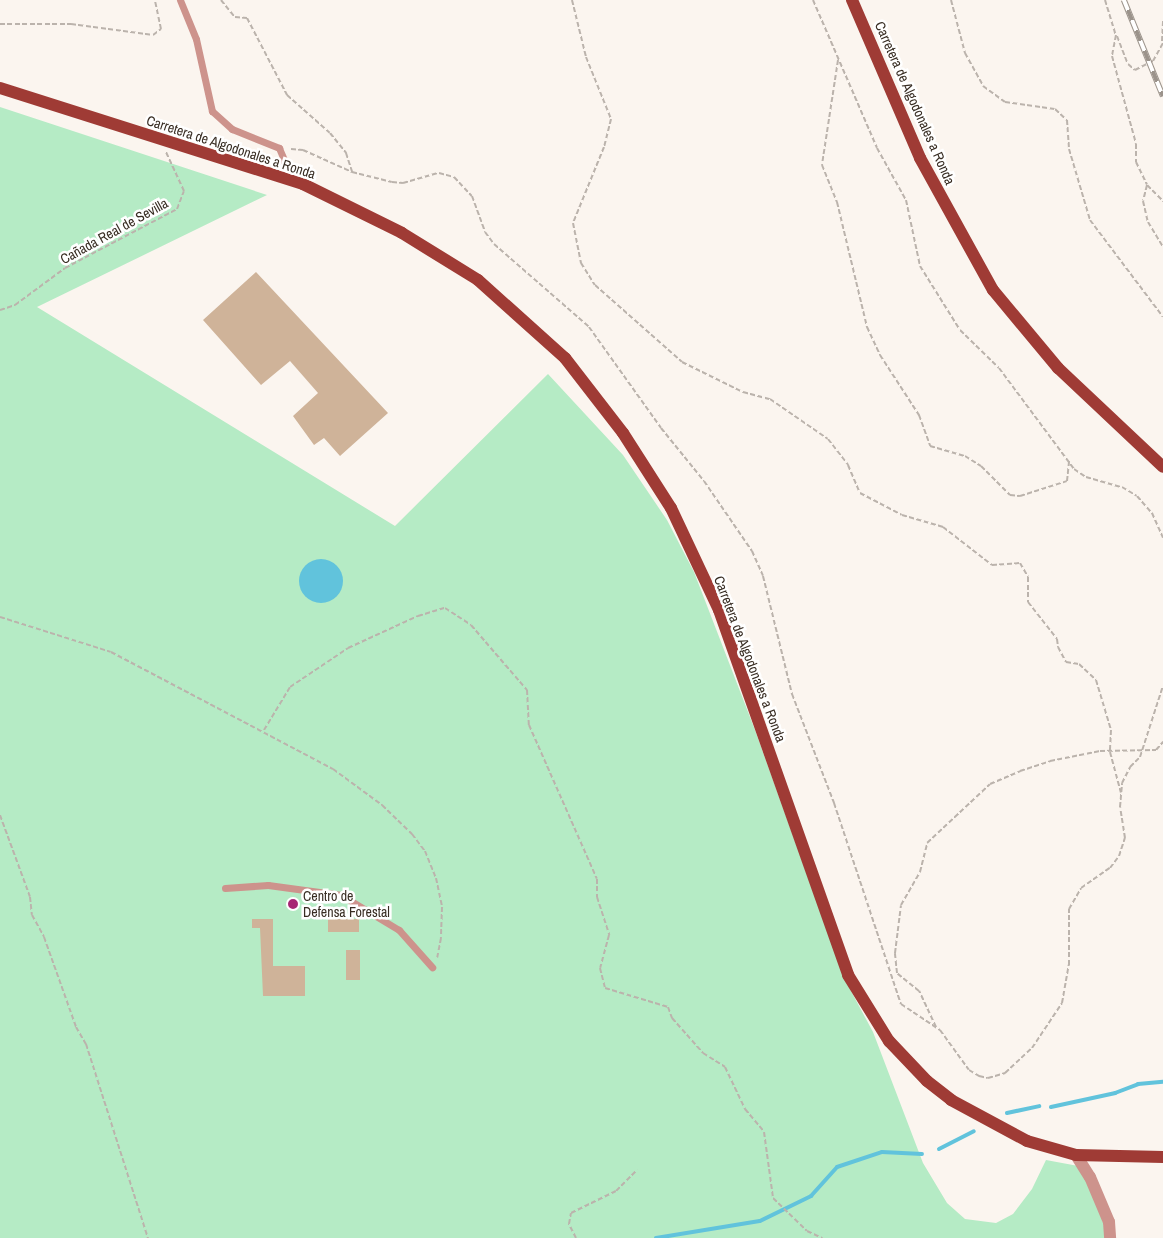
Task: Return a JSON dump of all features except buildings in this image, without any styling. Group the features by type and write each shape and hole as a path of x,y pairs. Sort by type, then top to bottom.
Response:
{"main road":[{"name":"Carretera de Algodonales a Ronda","path":"852,0 920,158 993,290 1058,368 1163,467"},
{"name":"Carretera de Algodonales a Ronda","path":"0,88 303,184 402,233 478,280 565,358 623,433 671,508 719,610 848,975 889,1041 927,1081 951,1100 1027,1141 1076,1155 1163,1157"}],"street":[{"path":"1076,1155 1094,1186 1109,1222 1110,1238"}],"lane":[{"path":"180,0 196,39 212,111 232,129 274,144 281,152 284,160 281,177"},
{"path":"225,888 268,885 341,895 399,930 432,967"}],"path":[{"path":"0,24 71,24 153,35 161,29 155,0"},
{"path":"221,0 235,17 247,18 281,86 330,133 346,153 352,172"},
{"path":"572,0 586,57 611,119 604,147 573,223 581,263 595,285 682,362 743,392 770,399 828,439 848,465 860,493 867,498 902,515 942,527 992,565 1020,563 1028,577 1028,602 1057,639 1058,647 1066,662 1079,664 1096,680 1111,730 1110,752 1121,793 1125,838 1110,868 1081,888 1069,909 1067,984 1062,1003 1040,1037 1005,1073 988,1078 969,1070 936,1028 919,991 897,973 895,953 901,905 920,872 927,843 990,784 1050,761 1110,752 1156,750 1163,742"},
{"path":"813,0 888,172 906,200 920,266 930,284 960,330 999,368 1069,462 1086,478 1122,488 1137,496 1152,514 1163,538"},
{"path":"951,0 965,52 983,86 1005,102 1056,109 1067,120 1070,149 1090,220 1163,317"},
{"path":"1105,0 1128,64 1135,70 1153,61 1162,42 1163,19"},
{"path":"1116,35 1112,56 1136,144 1136,162 1147,185 1163,201"},
{"path":"838,60 822,165 837,202 867,327 880,355 919,415 930,446 965,456 981,466 1010,494 1020,496 1067,481 1069,462"},
{"name":"Cañada Real de Sevilla","path":"0,310 15,305 65,268 177,209 184,191 179,175 166,157 166,140"},
{"path":"281,152 294,148 303,150 352,172 402,183 439,173 454,177 466,186 485,232 494,244 589,328 640,400 736,526 763,576 792,694 834,804 901,1004 936,1028"},
{"path":"1147,185 1143,201 1148,222 1163,247"},
{"path":"264,730 290,687 348,648 418,616 445,608 471,625 527,690 528,725 597,879 597,897 609,935 600,968 605,988 668,1008 672,1018 703,1053 725,1067 745,1110 764,1132 773,1198 807,1231 822,1238"},
{"path":"0,617 111,652 187,694 264,730 333,769 382,806 412,834 425,851 436,878 442,907 442,938 432,967"},
{"path":"1121,793 1130,767 1142,750 1163,686"},
{"path":"0,815 30,897 32,915 44,937 76,1027 86,1044 148,1238"},
{"path":"576,1238 569,1224 571,1213 616,1191 637,1170"}],"green space":[{"path":"0,107 267,195 37,307 395,526 548,374 623,455 667,520 694,572 755,730 844,978 873,1032 923,1163 947,1203 965,1219 996,1223 1013,1214 1032,1189 1046,1160 1089,1168 1107,1238 0,1238"}],"water":[{"path":"321,559 333,563 339,569 343,581 339,593 333,599 321,603 309,599 303,593 299,581 303,569 309,563"}],"waterway":[{"path":"1051,1107 1115,1093 1138,1084 1163,1082"},
{"path":"1007,1113 1039,1106"},
{"path":"939,1149 974,1131"},
{"path":"656,1238 760,1221 811,1196 837,1167 882,1152 922,1154"}],"railway":[{"path":"1124,0 1163,96"}],"place":[{"name":"Centro de Defensa Forestal","path":"293,904"}]}
